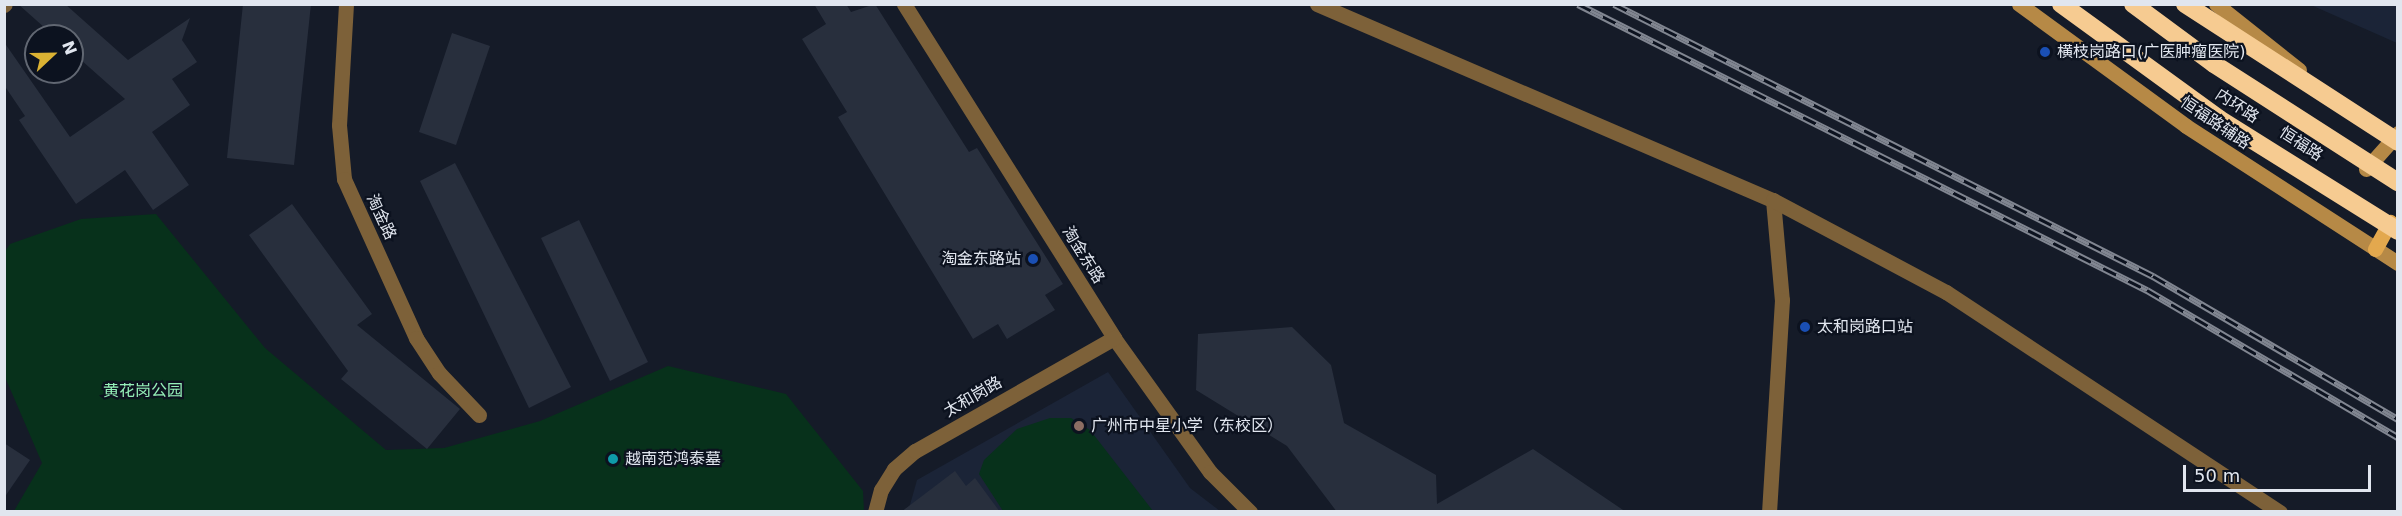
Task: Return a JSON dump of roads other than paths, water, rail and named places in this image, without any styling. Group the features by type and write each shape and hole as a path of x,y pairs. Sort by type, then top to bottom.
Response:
{"highway":[{"name":"内环路","path":"2061,4 2219,118 2395,227"},
{"name":"内环路","path":"2133,4 2214,63 2397,182"},
{"path":"2185,4 2396,139"}],"main road":[{"name":"恒福路辅路","path":"2019,4 2186,126 2397,263"},
{"name":"恒福路","path":"2070,4 2160,72 2395,227"},
{"name":"恒福路","path":"2124,4 2199,60 2397,188"},
{"path":"2216,4 2396,139 2366,169"},
{"path":"2375,249 2395,227"}],"street":[{"name":"淘金路","path":"346,4 339,125 344,179 416,338 439,373 479,416"},
{"name":"淘金东路","path":"904,4 1114,338 1210,472 1250,512"},
{"path":"1317,4 1773,200 1946,292 2280,512"},
{"path":"1769,512 1782,300 1773,200"},
{"name":"太和岗路","path":"875,512 880,490 894,469 915,451 1114,338"}],"railway":[{"path":"1578,4 2147,290 2398,437"},
{"path":"1614,4 2153,276 2398,419"}],"place":[{"name":"横枝岗路口(广医肿瘤医院)","path":"2045,52"},
{"name":"淘金东路站","path":"1033,259"},
{"name":"太和岗路口站","path":"1805,327"},
{"name":"广州市中星小学（东校区）","path":"1079,426"},
{"name":"越南范鸿泰墓","path":"613,459"}],"park label":[{"name":"黄花岗公园","path":"143,391"}]}
